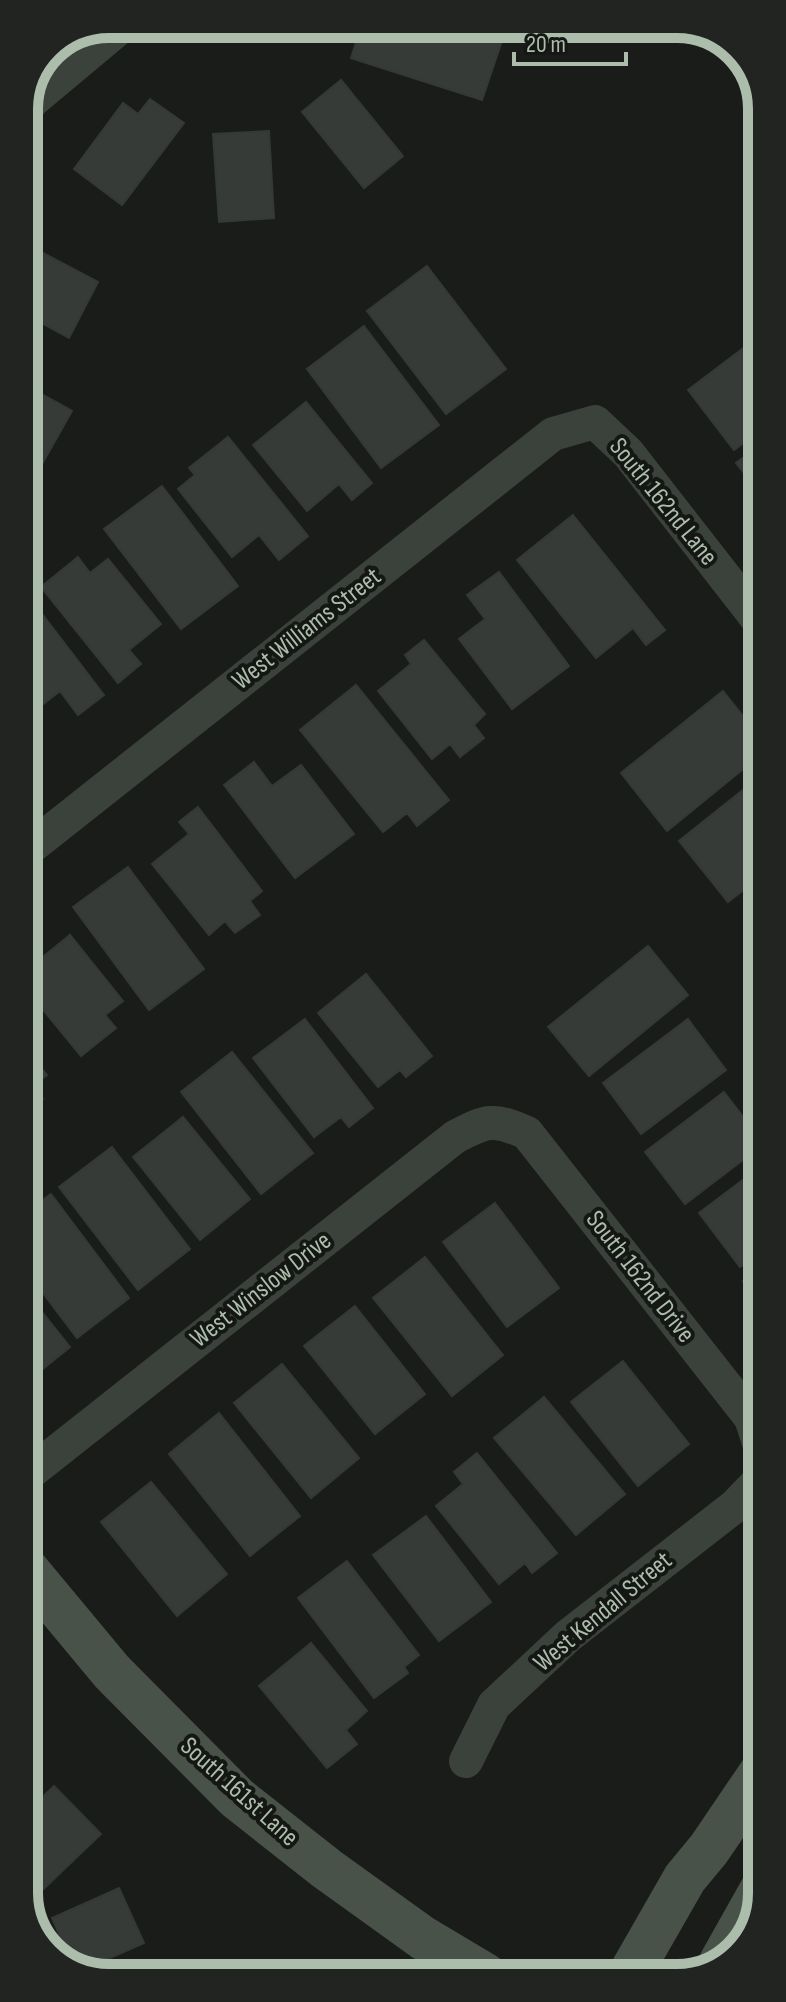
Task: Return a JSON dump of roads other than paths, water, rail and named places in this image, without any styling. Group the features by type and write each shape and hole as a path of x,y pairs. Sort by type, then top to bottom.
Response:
{"street":[{"path":"39,95 107,38"},
{"name":"South 162nd Lane","path":"595,422 628,453 748,607"},
{"name":"West Williams Street","path":"38,842 553,434 595,422"},
{"name":"South 162nd Drive","path":"501,1121 527,1133 748,1414"},
{"name":"West Winslow Drive","path":"38,1466 455,1137 478,1125 501,1121"},
{"name":"West Kendall Street","path":"466,1761 494,1705 568,1636 735,1506 748,1492"},
{"name":"South 161st Lane","path":"38,1583 112,1672 237,1798 327,1869 411,1929 467,1964"},
{"path":"636,1964 685,1878 748,1792"}]}
